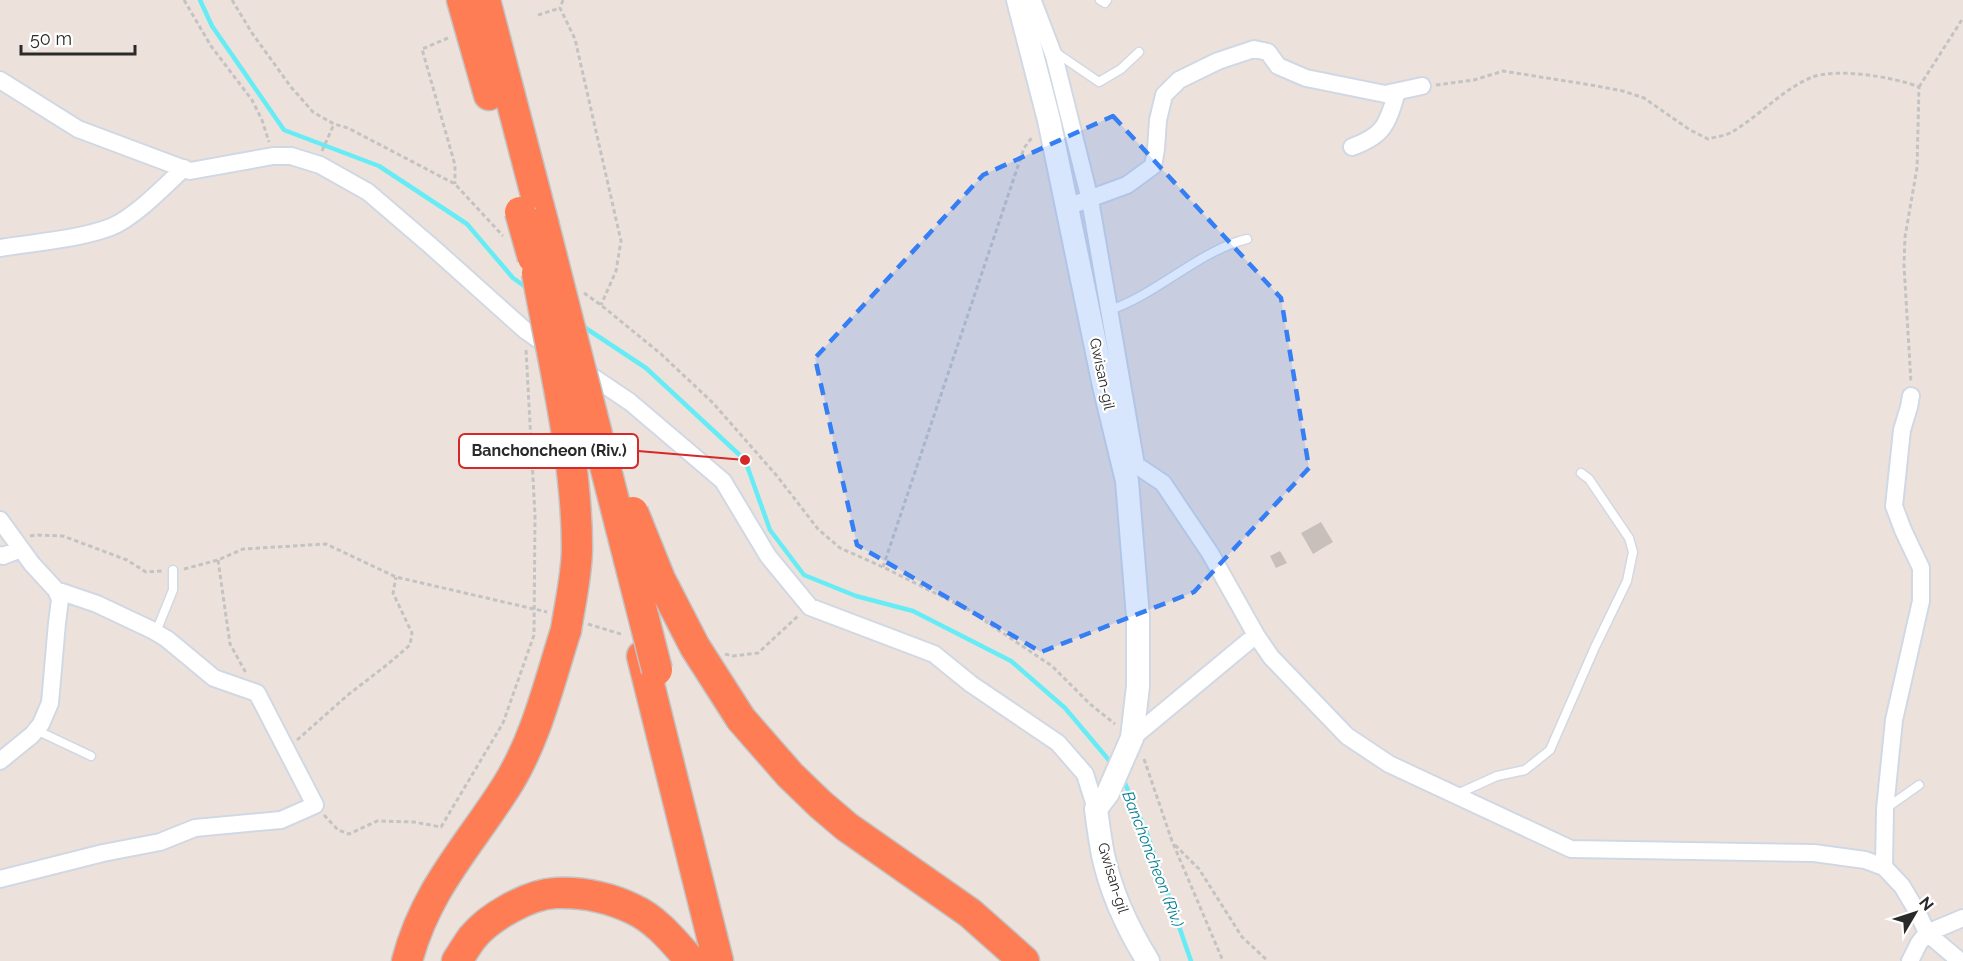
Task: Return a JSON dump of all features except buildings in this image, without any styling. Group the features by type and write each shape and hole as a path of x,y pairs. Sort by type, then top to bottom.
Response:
{"highway":[{"path":"462,0 532,217 592,415 644,654 718,961"},
{"path":"407,961 411,944 433,894 506,787 529,746 569,622 577,551 575,494 537,273 532,217 485,0"},
{"path":"537,273 644,654 740,961"},
{"path":"592,415 660,579 695,647 741,719 790,775 820,804 847,827 970,913 1024,961"},
{"path":"457,961 473,937 496,917 524,901 554,893 592,895 634,909 665,931 691,961"}],"street":[{"path":"1030,1 1052,50 1090,200 1110,310 1129,464 1163,483 1210,553 1256,635 1272,657 1347,736 1389,764 1571,849 1814,853 1865,860 1884,867 1902,886 1918,913 1926,933 1960,961"},
{"name":"Gwisan-gil","path":"1030,1 1049,120 1104,386 1129,464 1127,481 1138,617 1138,686 1129,745 1102,801 1103,856 1127,923 1148,961"},
{"path":"1067,207 1127,185 1153,166 1158,120 1164,95 1179,80 1218,61 1254,49 1268,52 1278,66 1306,78 1385,94 1422,86"},
{"path":"0,80 78,129 190,171 273,156 291,156 320,165 368,192 526,331 630,402 723,481 768,556 810,607 934,654 971,684 1058,743 1085,774 1102,801"},
{"path":"1352,147 1368,141 1383,129 1397,92"},
{"path":"0,248 77,236 112,227 130,215 184,168"},
{"path":"1884,867 1885,809 1894,720 1921,601 1921,568 1894,506 1902,430 1910,407 1911,396"},
{"path":"0,520 17,545 56,590 60,599 50,703 36,730 0,761"},
{"path":"0,555 3,556 17,545"},
{"path":"0,879 103,853 160,843 195,828 281,820 315,805 257,693 214,678 168,639 156,632 97,604 56,590"},
{"path":"1129,745 1256,635"},
{"path":"1910,961 1926,933 1963,918"}],"lane":[{"path":"1100,0 1105,3 1107,0"},
{"path":"1052,50 1099,82 1121,69 1139,52"},
{"path":"1110,310 1130,303 1235,241 1247,239"},
{"path":"1455,795 1497,776 1525,770 1550,750 1627,581 1633,552 1629,538 1588,479 1581,473"},
{"path":"156,632 173,590 173,570"},
{"path":"36,730 91,756"},
{"path":"1885,809 1919,785"}],"path":[{"path":"184,0 212,46 252,100 262,120 273,156"},
{"path":"232,0 252,33 312,112 334,124 348,128 455,184 504,236"},
{"path":"563,0 560,8 575,39 621,242 616,271 601,305"},
{"path":"537,15 560,8"},
{"path":"1911,396 1904,265 1905,237 1917,168 1919,87 1963,18"},
{"path":"448,38 422,49 455,165 455,184"},
{"path":"1422,86 1474,80 1503,71 1591,85 1644,98 1690,130 1708,139 1728,134 1812,77 1835,74 1863,75 1919,87"},
{"path":"883,567 1024,148 1031,137 1049,120"},
{"path":"321,153 334,124"},
{"path":"581,292 601,305 661,354 713,403 777,476 818,528 840,548 967,609 1052,666 1090,704 1144,761 1172,841 1223,961"},
{"path":"315,805 338,830 348,834 377,821 414,822 441,827 503,723 534,635 535,515 526,331"},
{"path":"17,545 36,535 63,536 127,560 146,572 182,570 218,560 243,549 326,544 396,577 535,608 569,622 612,632 644,654"},
{"path":"218,560 230,644 257,693"},
{"path":"286,749 410,645 412,633 393,592 396,577"},
{"path":"722,654 733,656 758,653 789,623 810,607"},
{"path":"1172,841 1199,869 1242,937 1268,961"}],"highlighted area":[{"path":"1113,116 1281,298 1309,468 1194,592 1041,652 857,545 815,358 983,175"}],"waterway":[{"name":"Banchoncheon (Riv.)","path":"200,0 212,26 284,130 379,166 467,224 513,278 527,288"},
{"name":"Banchoncheon (Riv.)","path":"581,325 646,368 745,460 770,530 804,575 856,596 913,611 1011,661 1065,708 1113,765"},
{"name":"Banchoncheon (Riv.)","path":"1123,779 1146,831 1191,961"}],"place":[{"name":"Banchoncheon (Riv.)","path":"745,460"}]}
